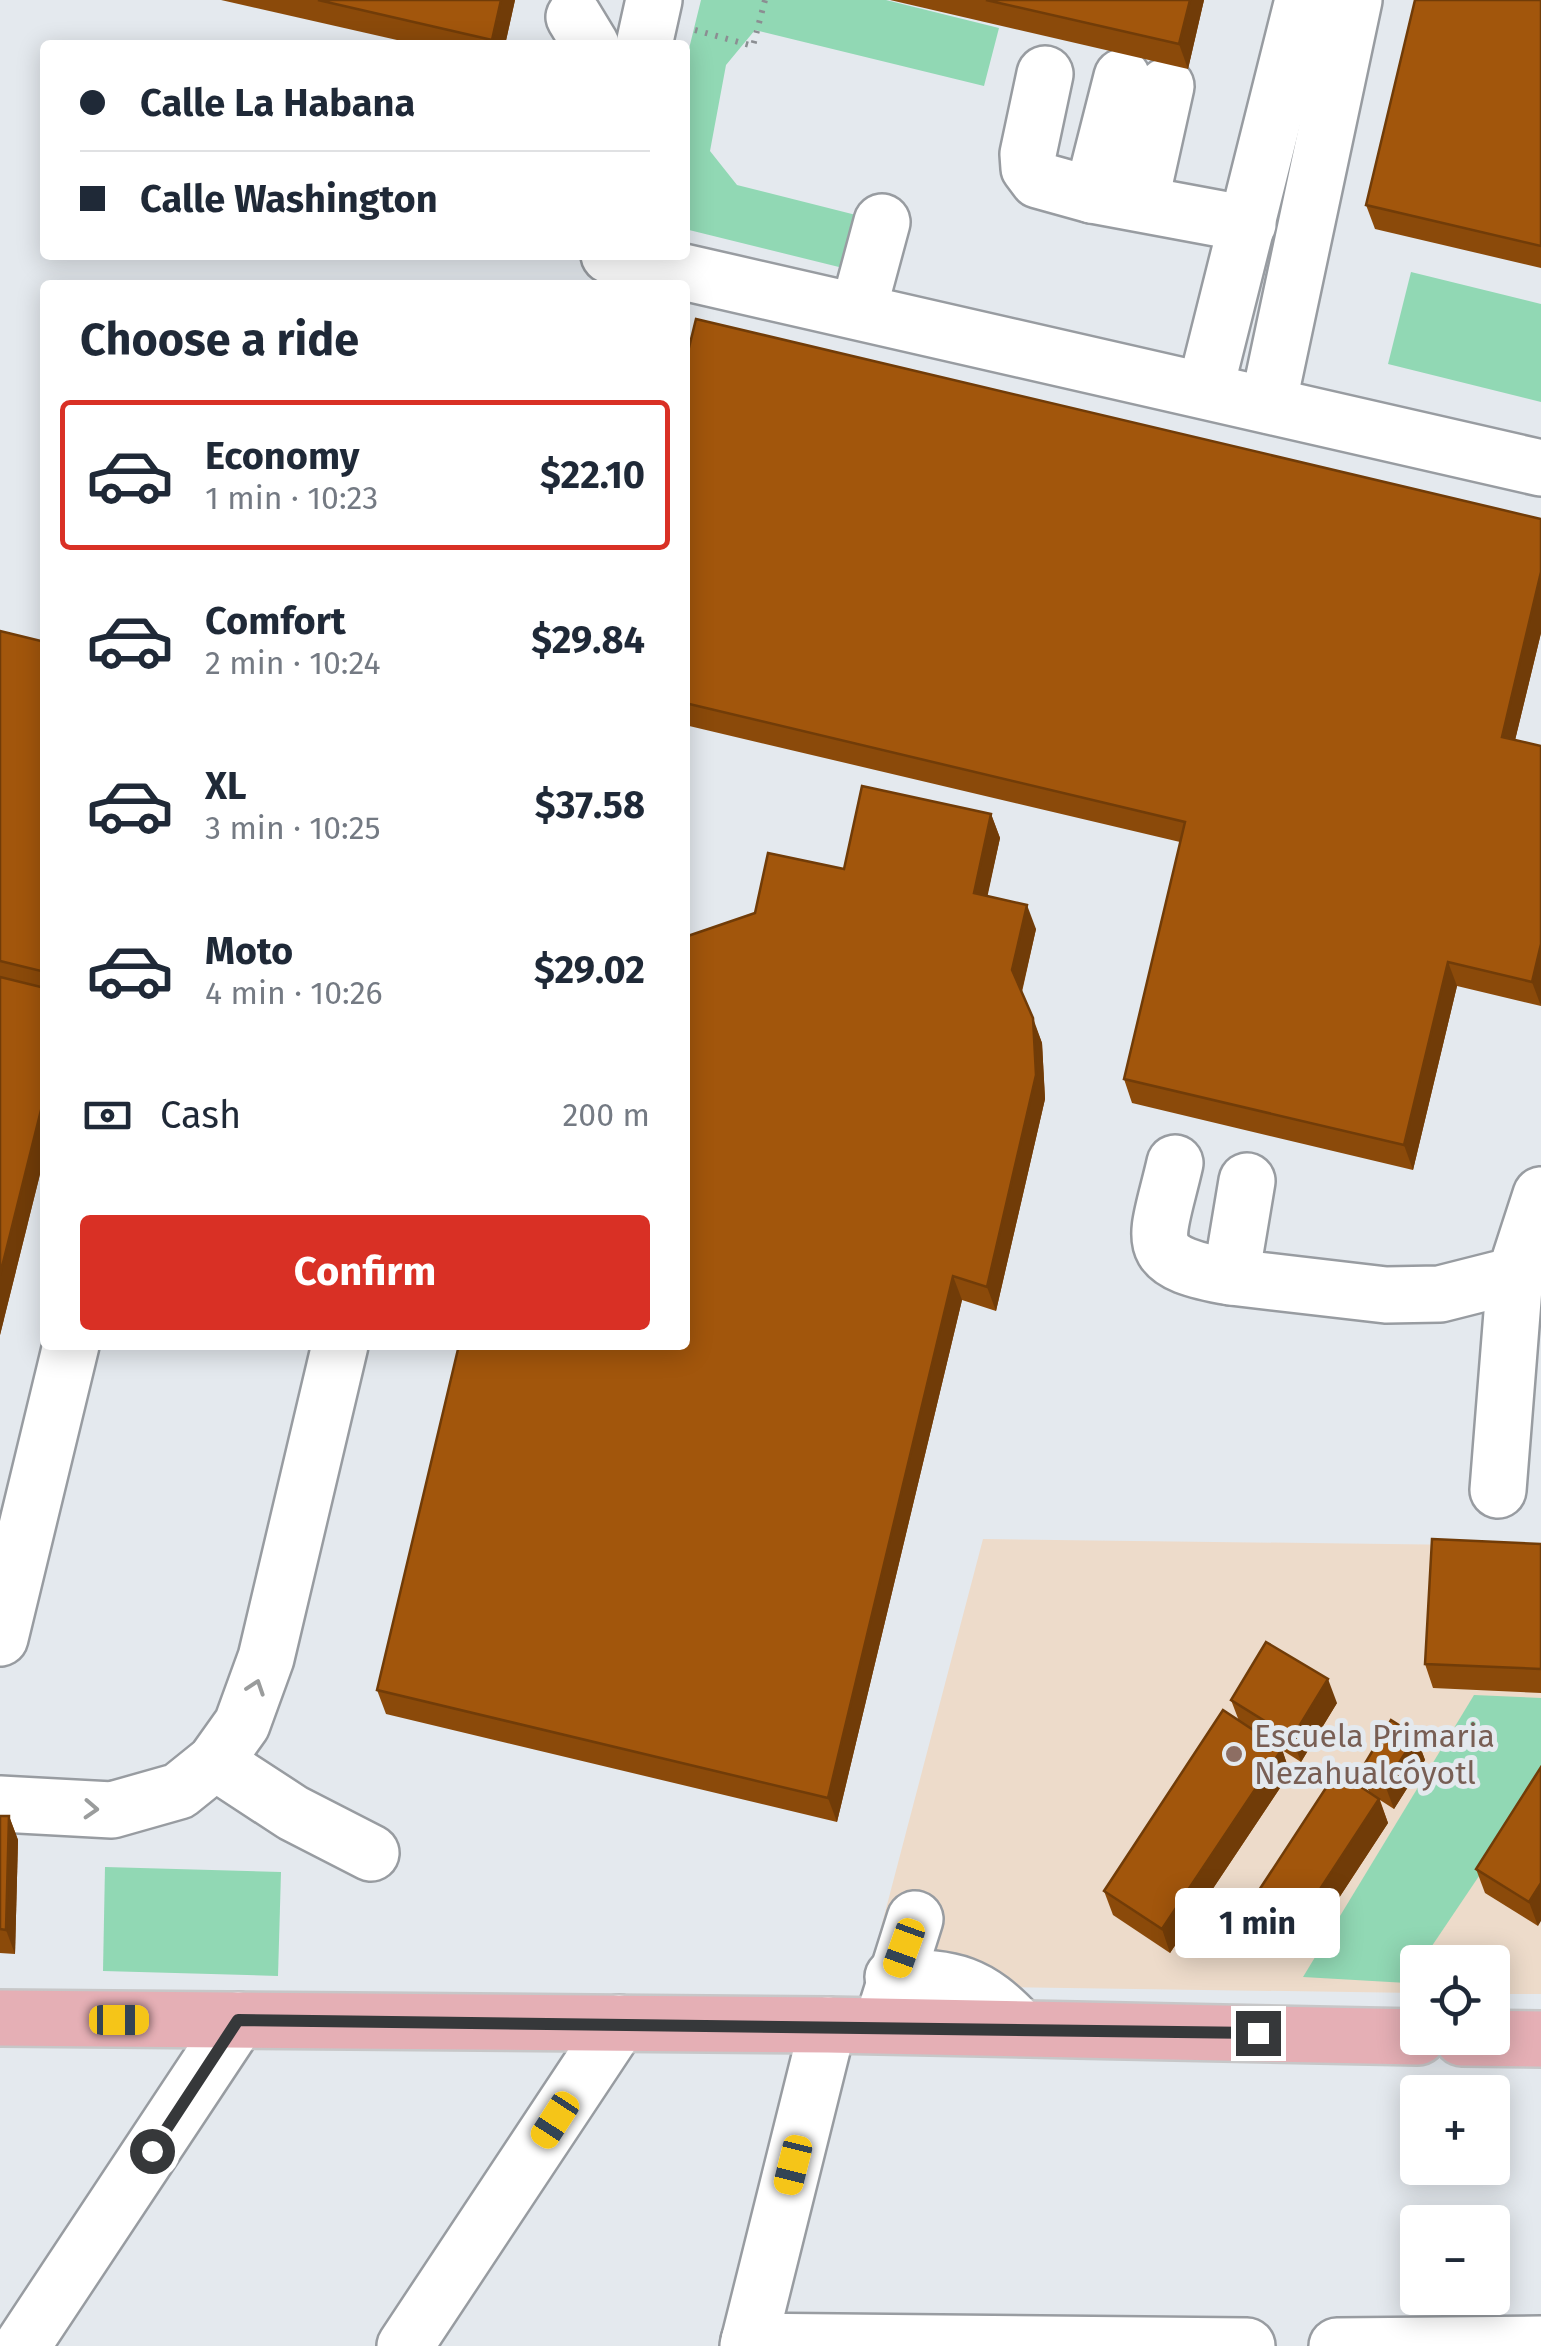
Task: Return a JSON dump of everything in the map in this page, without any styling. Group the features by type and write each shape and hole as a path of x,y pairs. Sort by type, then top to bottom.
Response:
{"main road":[{"path":"0,2018 828,2024 888,2001 1020,2028 1400,2036"},
{"path":"1510,2039 1541,2039"}],"street":[{"path":"1205,390 1303,0"},
{"path":"1268,405 1354,0"},
{"path":"1045,74 1030,168 1038,180 1248,224"},
{"path":"1116,199 1144,82"},
{"path":"858,311 882,222"},
{"path":"632,260 1541,468"},
{"path":"1175,1163 1157,1240 1163,1253 1185,1270 1386,1294 1440,1294 1515,1275"},
{"path":"1231,1277 1247,1181"},
{"path":"1498,1490 1515,1275 1541,1195"},
{"path":"0,1638 70,1350"},
{"path":"0,1804 112,1810 197,1776 242,1724 266,1658 339,1350"},
{"path":"197,1776 293,1813 370,1853"},
{"path":"888,2001 915,1918"},
{"path":"22,2346 238,2020"},
{"path":"405,2346 620,2024"},
{"path":"828,2024 749,2343 1247,2346"},
{"path":"1336,2346 1541,2344"}],"path":[{"path":"664,25 753,46 765,0"}],"shaded area":[{"name":"Escuela Primaria Nezahualcóyotl","path":"983,1539 1541,1546 1541,1994 1510,1994 1510,1945 1400,1945 1400,1993 866,1985"}],"green space":[{"path":"701,0 886,0 999,28 984,86 755,30 726,65 710,151 737,185 856,215 843,268 690,230 690,45"},
{"path":"1411,272 1541,304 1541,402 1388,364"},
{"path":"1474,1695 1541,1698 1541,1784 1433,1945 1400,1945 1400,1983 1303,1977"},
{"path":"105,1867 281,1872 278,1976 103,1971"}],"building":[{"path":"318,0 501,0 492,40"},
{"path":"986,0 1190,0 1179,44"},
{"path":"1415,0 1541,0 1541,246 1366,205"},
{"path":"696,319 1541,519 1541,572 1502,737 1541,746 1541,944 1532,982 1448,962 1404,1145 1124,1079 1185,822 690,704 690,344"},
{"path":"0,631 40,641 40,971 0,961"},
{"path":"862,786 991,814 974,893 1027,905 1012,970 1033,1018 1036,1075 987,1287 953,1276 828,1798 377,1690 458,1350 690,1350 690,935 755,913 768,853 844,869"},
{"path":"0,977 40,987 40,1114 0,1275"},
{"path":"1432,1539 1541,1544 1541,1669 1425,1664"},
{"path":"1266,1642 1328,1679 1292,1738 1231,1700"},
{"path":"1223,1710 1282,1749 1162,1929 1104,1891"},
{"path":"1391,1720 1416,1736 1385,1785 1361,1770"},
{"path":"1541,1767 1541,1883 1529,1902 1476,1869"},
{"path":"1337,1771 1379,1799 1292,1932 1250,1904"},
{"path":"0,1816 9,1816 6,1930 0,1929"}],"place":[{"name":"Escuela Primaria Nezahualcóyotl","path":"1234,1754"}],"route":[{"path":"152,2151 238,2020 828,2024 1258,2033"}]}
